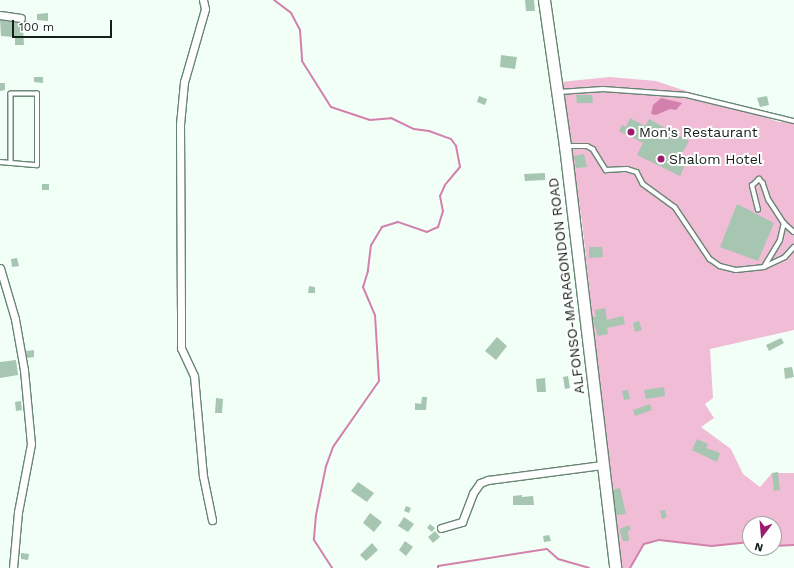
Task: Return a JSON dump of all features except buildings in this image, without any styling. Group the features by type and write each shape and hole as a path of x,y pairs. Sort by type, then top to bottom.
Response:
{"street":[{"path":"203,0 205,9 184,82 180,124 181,348 194,376 203,476 212,520"},
{"name":"ALFONSO-MARAGONDON ROAD","path":"544,0 564,146 615,565"},
{"path":"0,15 21,18"},
{"path":"0,268 15,319 24,370 31,444 18,512 13,568"},
{"path":"441,528 462,522 474,493 480,484 488,480 602,465"}],"lane":[{"path":"557,92 604,89 687,95 794,121"},
{"path":"0,162 11,163 37,165 37,94 11,94 11,163"},
{"path":"564,146 587,146 593,149 606,170 627,169 637,172 643,184 675,207 710,259 720,266 736,270 764,267 785,258 794,247"},
{"path":"758,210 752,186 758,180 763,183 769,200 784,223 794,232"},
{"path":"764,267 780,240 784,223"}],"shaded area":[{"path":"610,77 656,81 779,122 794,122 794,330 710,349 713,398 705,404 714,418 701,427 731,449 743,474 760,487 772,473 794,473 794,545 782,546 782,516 742,516 742,543 712,546 659,540 644,544 630,568 620,568 582,222 560,82"},
{"path":"661,98 682,103 676,110 670,109 656,115 651,114 653,105"}],"waterway":[{"path":"274,0 291,13 300,30 302,61 331,107 370,120 391,118 414,129 429,131 451,139 456,146 460,167 445,185 440,196 443,211 438,227 427,232 398,222 382,227 371,245 368,271 363,287 375,315 379,381 333,447 326,466 316,515 314,540 332,568"},
{"path":"630,568 644,544 659,540 712,546 742,543"},
{"path":"782,546 794,545"},
{"path":"438,568 438,566 547,549 558,559 589,568"}],"place":[{"name":"Mon's Restaurant","path":"631,132"},
{"name":"Shalom Hotel","path":"661,159"}]}
